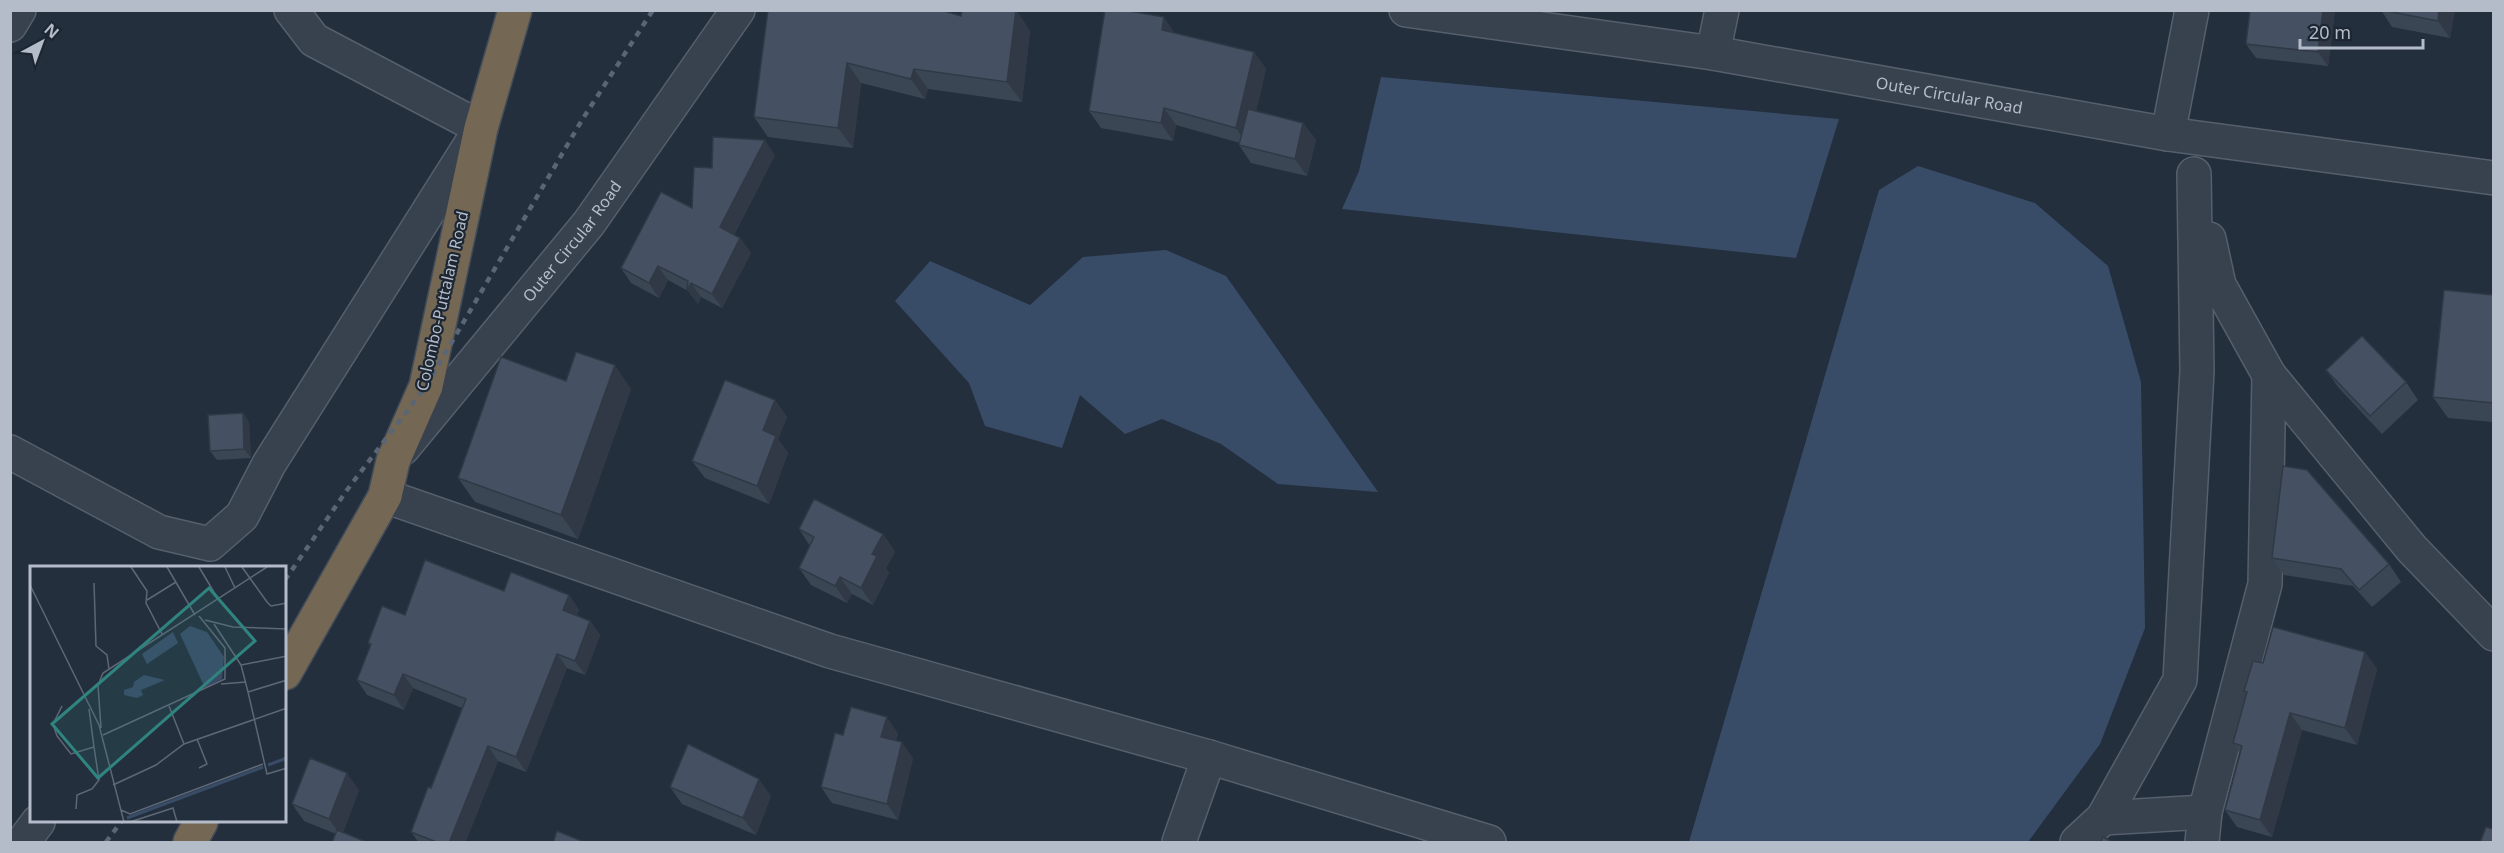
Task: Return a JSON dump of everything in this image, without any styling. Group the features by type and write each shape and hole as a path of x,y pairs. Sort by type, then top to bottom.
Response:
{"highway":[{"name":"Colombo-Puttalam Road","path":"286,671 385,496 393,461 426,386 481,128 515,10"},
{"path":"190,843 200,823"}],"street":[{"path":"10,25 19,10"},
{"path":"10,452 204,556 242,516 269,465 481,128 314,40 291,10"},
{"name":"Outer Circular Road","path":"393,461 589,223 738,10"},
{"name":"Outer Circular Road","path":"1406,10 1713,53 2183,136 2493,178"},
{"path":"1713,53 1722,10"},
{"path":"2192,10 2183,136 2219,285 2269,375 2412,549 2493,634"},
{"path":"2077,843 2103,818 2180,680 2197,372 2194,174"},
{"path":"2103,818 2203,827 2265,584 2269,375"},
{"path":"385,496 830,651 1209,757 1489,843"},
{"path":"1179,843 1209,757"},
{"path":"22,843 37,823"}],"water":[{"path":"1381,77 1839,119 1796,258 1342,209 1359,171"},
{"path":"1918,166 2035,203 2108,266 2141,382 2145,628 2100,744 2028,842 1689,842 1879,190"},
{"path":"1166,250 1226,276 1378,492 1278,484 1221,444 1162,419 1125,434 1080,395 1062,448 985,426 969,383 895,301 930,261 1030,305 1083,257"}],"building":[{"path":"768,10 941,10 961,16 962,10 1016,10 1007,82 914,69 911,79 847,63 838,128 754,117"},
{"path":"1105,10 1123,10 1164,17 1162,30 1254,52 1236,128 1164,108 1161,123 1089,111"},
{"path":"2250,10 2323,10 2318,52 2246,44"},
{"path":"2382,10 2439,10 2438,21"},
{"path":"1248,109 1303,123 1295,159 1239,145"},
{"path":"713,137 765,140 720,227 740,238 712,294 691,283 687,290 688,281 658,266 649,283 621,268 661,192 692,208 694,167 712,168"},
{"path":"2444,290 2493,295 2493,403 2433,397"},
{"path":"2362,336 2406,382 2370,416 2326,370"},
{"path":"576,352 615,365 561,515 458,478 501,357 566,381"},
{"path":"725,380 775,400 763,430 776,436 757,486 692,461"},
{"path":"243,413 244,449 210,451 208,415"},
{"path":"2283,466 2307,470 2389,564 2359,590 2341,569 2272,558"},
{"path":"814,499 883,534 872,554 877,556 861,588 840,577 835,586 799,568 814,537 799,529"},
{"path":"425,560 504,591 511,572 569,595 563,610 590,621 575,661 557,654 516,757 488,746 449,843 439,843 411,832 466,699 403,674 394,695 357,680 382,606 405,615"},
{"path":"2273,627 2365,652 2345,728 2290,713 2260,820 2225,810 2242,746 2233,743 2247,692 2244,691 2253,661 2263,663"},
{"path":"851,707 887,717 881,737 902,742 887,804 821,787 835,733 843,735"},
{"path":"688,744 759,779 743,818 670,787"},
{"path":"310,758 347,773 329,819 292,804"},
{"path":"2486,827 2493,829 2493,843 2480,843"},
{"path":"337,830 369,843 332,843"},
{"path":"557,831 587,843 553,843"},
{"path":"2103,837 2114,843 2100,843"}],"railway":[{"path":"286,579 347,490 426,386 582,120 653,10"},
{"path":"106,842 120,823"}]}
